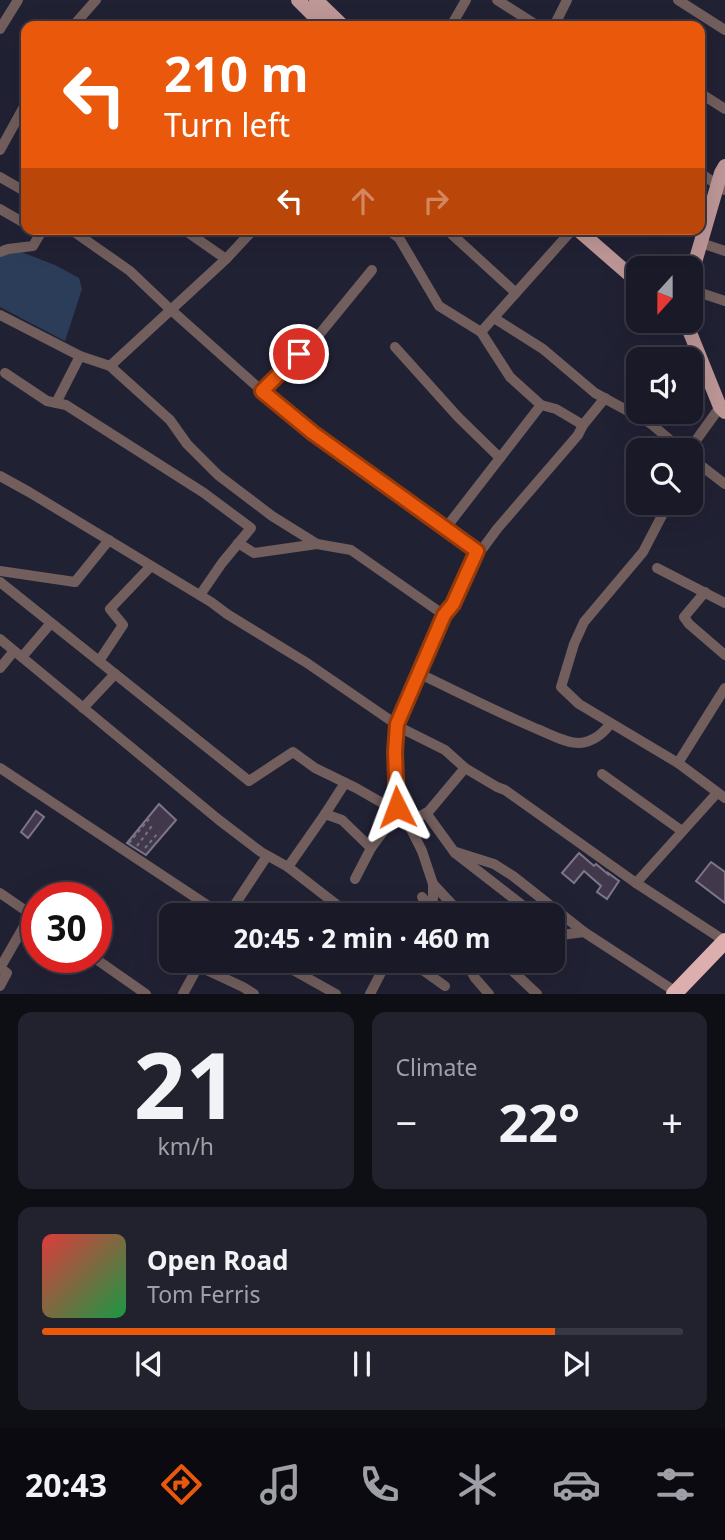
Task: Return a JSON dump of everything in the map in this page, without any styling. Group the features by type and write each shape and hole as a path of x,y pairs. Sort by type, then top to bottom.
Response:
{"highway":[{"path":"675,993 725,941"}],"main road":[{"path":"298,0 330,21"},
{"path":"316,0 332,21"},
{"path":"705,227 721,188 725,166"},
{"path":"582,235 626,272"},
{"path":"697,256 702,235"},
{"path":"691,333 723,409"}],"street":[{"path":"0,29 18,0"},
{"path":"454,21 466,0"},
{"path":"497,0 530,21"},
{"path":"556,21 567,0"},
{"path":"678,0 725,30"},
{"path":"77,21 91,2"},
{"path":"705,96 725,109"},
{"path":"0,150 21,112"},
{"path":"0,177 21,188"},
{"path":"705,177 721,188"},
{"path":"0,209 21,221"},
{"path":"0,253 8,249 33,246 37,235"},
{"path":"79,235 130,271 262,391 313,433 477,551"},
{"path":"192,235 226,259"},
{"path":"110,366 248,235"},
{"path":"395,235 439,306 481,332 510,377 541,405 556,409 583,425"},
{"path":"453,235 516,293"},
{"path":"481,332 569,235"},
{"path":"703,235 725,251"},
{"path":"262,391 318,336 372,271"},
{"path":"704,294 725,302"},
{"path":"0,315 80,356 110,366 170,420 187,444 218,475 272,516 317,544"},
{"path":"494,318 543,349 595,393 650,423 668,438"},
{"path":"395,347 458,417 500,458"},
{"path":"56,403 80,356"},
{"path":"5,373 47,401 66,405 204,493 251,528 200,595"},
{"path":"425,901 433,899 433,884 422,851 398,808 395,752 397,724 444,615 453,604 477,551 483,548 578,435 605,398"},
{"path":"445,529 541,405"},
{"path":"703,439 723,409"},
{"path":"703,467 725,484"},
{"path":"0,477 200,595 397,724 445,750 465,768 497,788 505,790 636,883 725,941"},
{"path":"636,883 682,831 721,795 678,763 579,704 561,687 584,622 643,552 662,515"},
{"path":"0,571 75,582 109,540"},
{"path":"238,543 254,553 317,544 351,550 444,615"},
{"path":"99,661 123,625 110,609 151,566"},
{"path":"657,568 723,598"},
{"path":"0,582 249,782 293,752 314,768 384,804 398,808"},
{"path":"705,592 684,617 725,655"},
{"path":"0,668 51,623"},
{"path":"0,639 219,820 334,903"},
{"path":"418,673 563,740 577,743 593,740 610,724"},
{"path":"83,708 116,674"},
{"path":"678,763 725,688"},
{"path":"0,768 130,849 205,903"},
{"path":"408,823 429,811 465,768"},
{"path":"602,774 682,831"},
{"path":"288,867 345,783"},
{"path":"355,879 371,848 398,808"},
{"path":"426,813 454,853 519,903"},
{"path":"325,814 342,820 371,848"},
{"path":"454,853 494,864 513,876 584,932 675,993"},
{"path":"236,903 267,856"},
{"path":"433,884 451,903"},
{"path":"0,892 21,907"},
{"path":"565,934 584,932"},
{"path":"0,986 7,972 0,968 21,936"},
{"path":"112,970 146,994"},
{"path":"183,994 194,973"},
{"path":"217,973 254,994"},
{"path":"298,973 336,994"},
{"path":"370,994 381,973"},
{"path":"427,973 445,986"},
{"path":"472,973 489,994"},
{"path":"515,973 537,994"}],"path":[{"path":"130,849 149,819"},
{"path":"130,849 152,826"},
{"path":"145,848 157,834"},
{"path":"142,839 150,843"}],"water":[{"path":"3,245 55,265 79,278 82,289 65,341 0,307 0,248"}],"building":[{"path":"159,804 176,820 146,855 127,843"},
{"path":"36,811 44,817 28,838 21,832"},
{"path":"579,853 619,881 607,899 597,892 601,886 584,871 574,883 562,873"},
{"path":"711,862 725,872 725,903 696,881"}],"route":[{"path":"299,354 262,391 313,433 477,551 453,604 444,615 397,724 397,807"}]}
